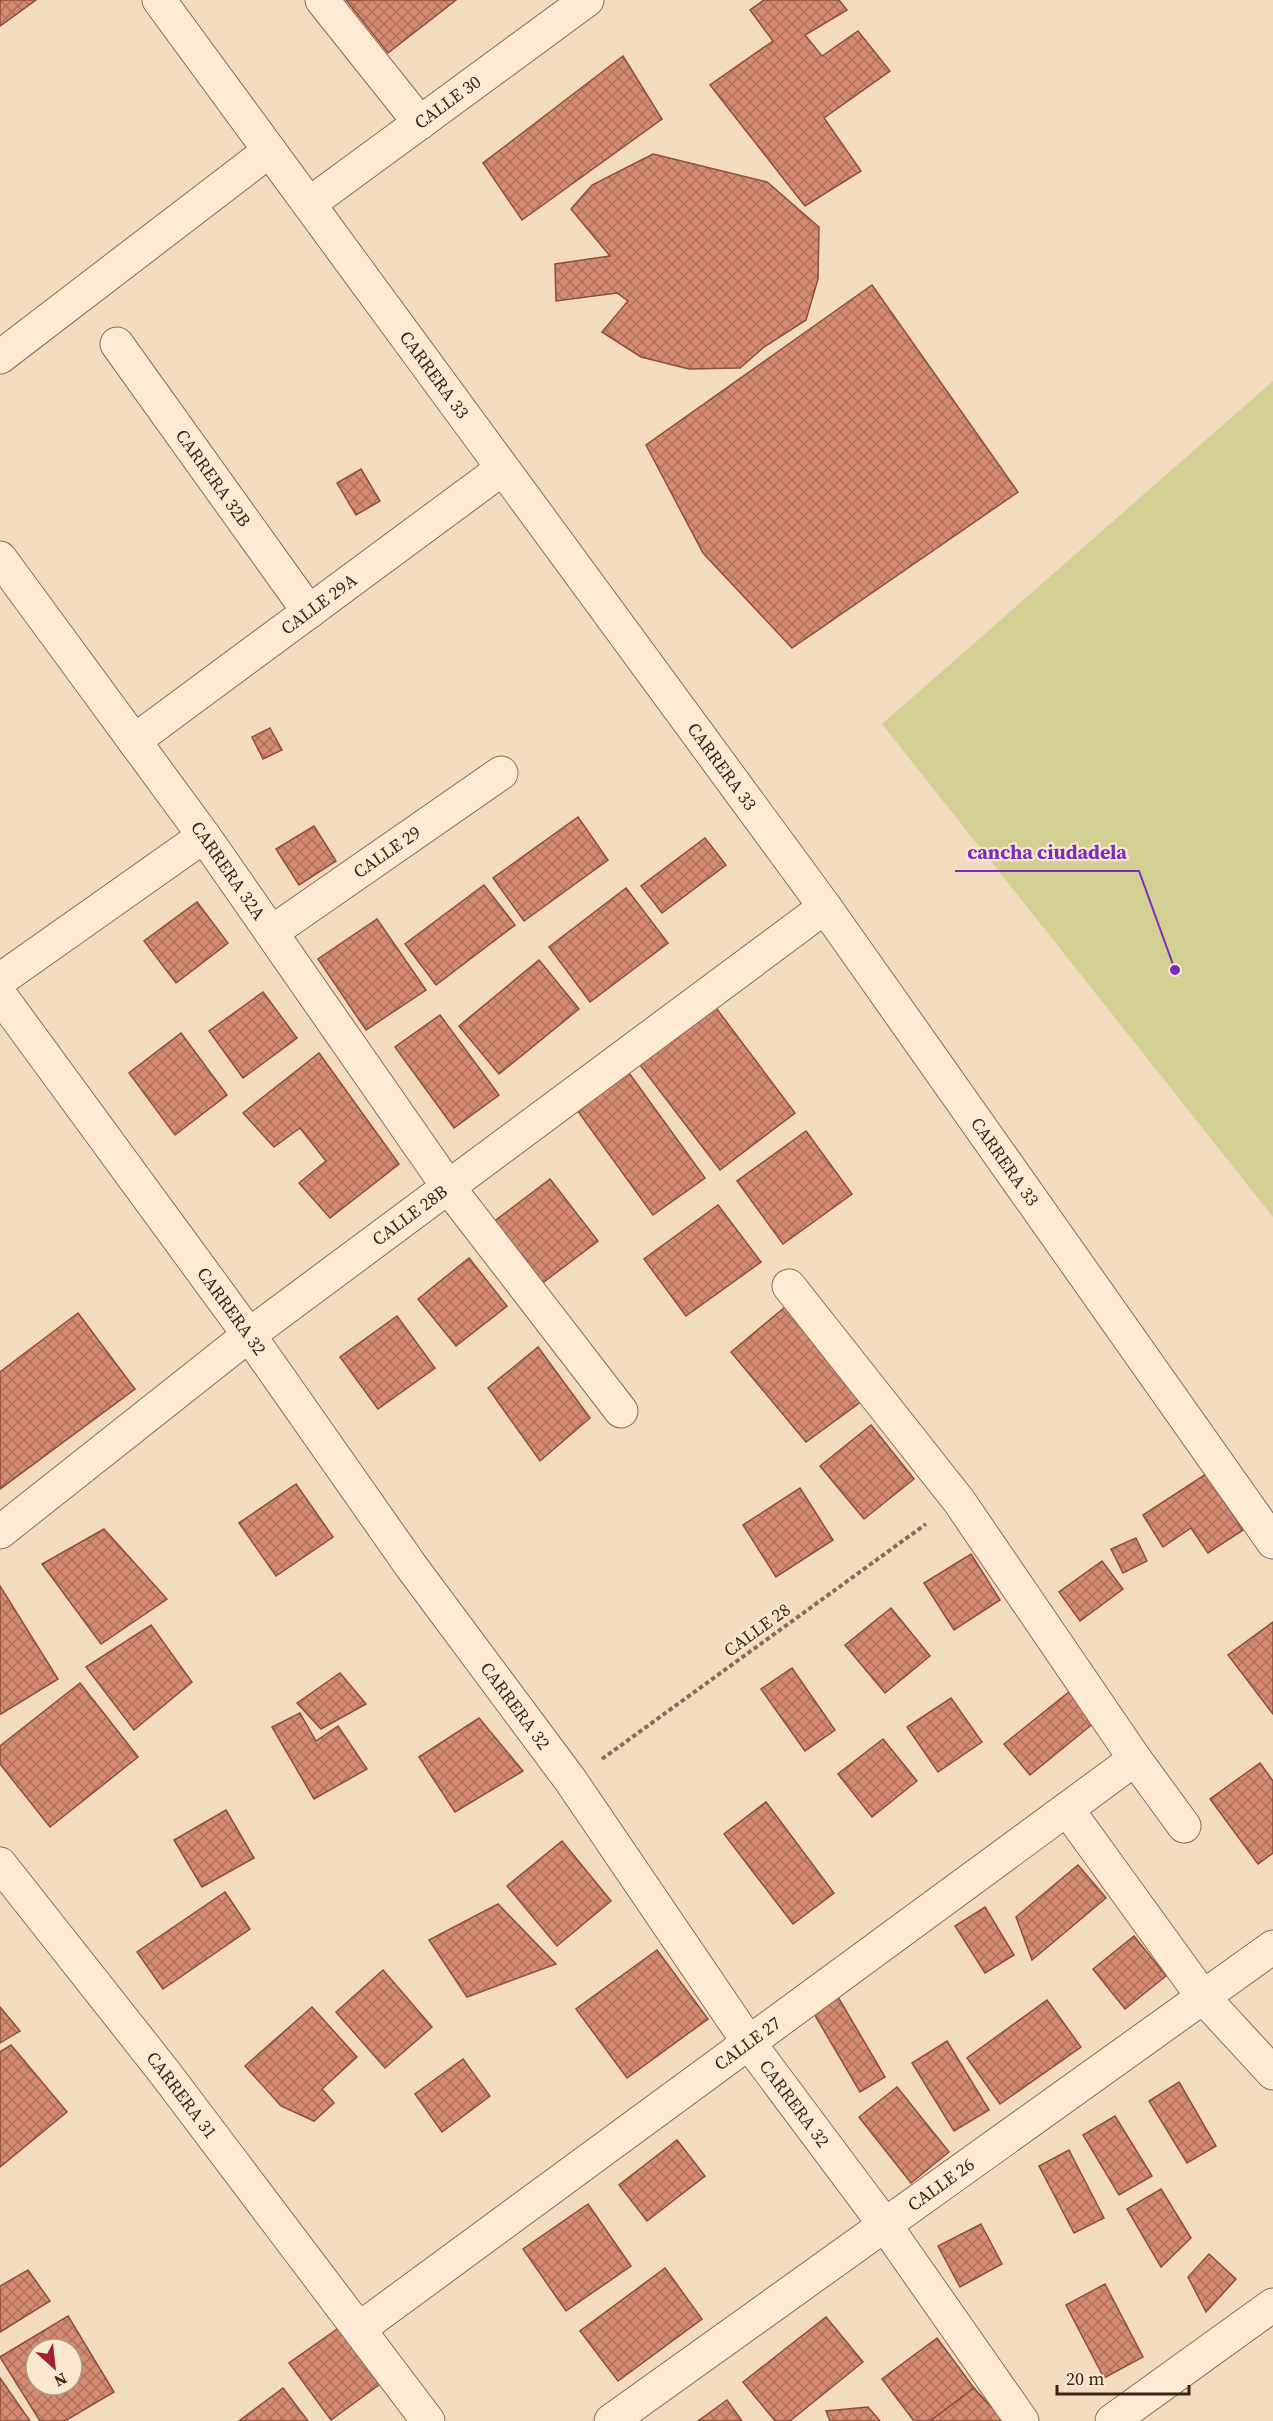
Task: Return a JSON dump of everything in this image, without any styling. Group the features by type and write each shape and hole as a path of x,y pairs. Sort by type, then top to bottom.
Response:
{"street":[{"name":"CARRERA 33","path":"159,0 825,907 1273,1542"},
{"path":"322,0 420,123"},
{"name":"CALLE 30","path":"309,204 587,0"},
{"path":"0,357 269,151"},
{"name":"CARRERA 32B","path":"117,344 309,612"},
{"name":"CALLE 29A","path":"134,741 502,469"},
{"name":"CARRERA 32A","path":"0,558 204,836 449,1188 621,1411"},
{"name":"CALLE 29","path":"272,932 501,773"},
{"path":"0,980 204,836"},
{"name":"CALLE 28B","path":"0,1532 249,1335 825,907"},
{"name":"CARRERA 32","path":"0,995 249,1335 411,1566 571,1781 749,2043 885,2225 1022,2421"},
{"path":"789,1286 959,1501 1135,1759 1184,1826"},
{"name":"CALLE 27","path":"359,2329 1135,1759"},
{"path":"1067,1809 1203,1997 1273,2073"},
{"name":"CARRERA 31","path":"0,1864 165,2073 428,2421"},
{"name":"CALLE 26","path":"612,2421 1273,1947"},
{"path":"1112,2421 1273,2305"}],"path":[{"name":"CALLE 28","path":"571,1781 959,1501"}],"shaded area":[{"path":"1273,381 1273,1217 882,724"}],"building":[{"path":"0,0 36,0 0,26"},
{"path":"346,0 456,0 388,53"},
{"path":"764,0 839,0 847,10 805,35 822,56 858,31 890,71 824,118 861,171 805,206 710,85 773,41 750,10"},
{"path":"623,56 662,119 522,220 483,163"},
{"path":"653,154 767,182 819,227 818,279 806,320 764,347 740,368 689,369 641,357 602,332 628,301 617,293 556,301 555,264 610,256 571,209 592,185"},
{"path":"872,285 1018,492 792,648 703,553 646,445"},
{"path":"361,469 380,501 356,515 337,483"},
{"path":"270,728 282,750 263,759 252,737"},
{"path":"578,817 608,860 524,921 493,878"},
{"path":"314,826 336,861 299,885 276,849"},
{"path":"705,838 726,865 662,913 641,886"},
{"path":"484,885 515,925 436,985 405,944"},
{"path":"626,888 668,943 590,1002 549,947"},
{"path":"197,902 228,943 176,983 144,941"},
{"path":"377,919 426,990 366,1030 318,959"},
{"path":"539,960 579,1009 499,1074 459,1026"},
{"path":"263,992 297,1038 243,1078 209,1031"},
{"path":"716,1008 795,1113 720,1170 640,1065"},
{"path":"440,1015 499,1095 454,1128 395,1047"},
{"path":"181,1033 227,1095 175,1135 129,1073"},
{"path":"319,1053 399,1164 330,1218 299,1183 326,1161 300,1128 274,1147 243,1113"},
{"path":"629,1073 705,1178 653,1215 577,1110"},
{"path":"806,1131 852,1194 783,1244 737,1181"},
{"path":"550,1179 598,1241 540,1285 492,1223"},
{"path":"718,1205 761,1262 686,1316 644,1259"},
{"path":"469,1258 507,1306 456,1346 418,1299"},
{"path":"791,1302 862,1401 806,1442 731,1352"},
{"path":"78,1313 135,1389 0,1489 0,1372"},
{"path":"397,1316 435,1368 378,1409 340,1357"},
{"path":"538,1347 590,1418 540,1461 488,1388"},
{"path":"871,1425 914,1479 864,1519 820,1466"},
{"path":"1206,1474 1243,1530 1208,1553 1191,1528 1163,1547 1143,1515"},
{"path":"296,1484 333,1537 276,1576 239,1523"},
{"path":"800,1488 833,1540 776,1577 743,1525"},
{"path":"104,1529 167,1599 101,1644 42,1564"},
{"path":"1136,1538 1147,1561 1123,1573 1111,1549"},
{"path":"971,1554 1000,1600 954,1630 924,1583"},
{"path":"1102,1561 1123,1589 1080,1621 1059,1592"},
{"path":"0,1586 58,1679 1,1714 0,1714"},
{"path":"891,1608 930,1656 885,1693 845,1645"},
{"path":"1273,1622 1273,1714 1228,1655"},
{"path":"151,1625 192,1682 134,1730 86,1667"},
{"path":"792,1668 835,1730 805,1751 761,1689"},
{"path":"340,1673 366,1704 321,1729 297,1703"},
{"path":"80,1683 138,1757 50,1827 0,1764 0,1746"},
{"path":"1070,1691 1095,1722 1030,1775 1004,1744"},
{"path":"951,1698 982,1742 938,1772 907,1727"},
{"path":"300,1713 316,1741 338,1726 367,1769 314,1799 272,1727"},
{"path":"479,1718 523,1771 455,1812 419,1757"},
{"path":"883,1739 917,1781 872,1817 838,1774"},
{"path":"1260,1763 1273,1781 1273,1853 1258,1864 1210,1799"},
{"path":"766,1802 834,1893 793,1924 724,1834"},
{"path":"226,1810 254,1858 202,1887 174,1840"},
{"path":"562,1841 611,1901 557,1946 507,1886"},
{"path":"1078,1865 1106,1898 1032,1960 1016,1917"},
{"path":"225,1892 250,1929 163,1989 137,1952"},
{"path":"498,1904 556,1964 467,1997 429,1940"},
{"path":"985,1907 1014,1955 985,1973 955,1926"},
{"path":"1134,1936 1166,1976 1125,2009 1093,1969"},
{"path":"657,1950 708,2019 627,2078 576,2009"},
{"path":"383,1970 432,2027 385,2068 336,2012"},
{"path":"838,1997 885,2077 860,2092 813,2012"},
{"path":"1047,2000 1081,2047 1000,2104 967,2058"},
{"path":"0,2007 20,2031 0,2043"},
{"path":"312,2007 357,2057 322,2089 334,2103 314,2121 281,2106 245,2066"},
{"path":"947,2041 989,2110 954,2131 912,2063"},
{"path":"11,2045 67,2112 0,2167 0,2052"},
{"path":"463,2059 490,2096 442,2132 415,2094"},
{"path":"1179,2082 1216,2146 1187,2163 1149,2101"},
{"path":"897,2087 949,2152 911,2183 859,2117"},
{"path":"1115,2116 1152,2176 1119,2195 1083,2135"},
{"path":"677,2140 705,2176 647,2221 619,2185"},
{"path":"1069,2150 1104,2218 1074,2233 1039,2166"},
{"path":"1161,2189 1191,2238 1161,2267 1127,2209"},
{"path":"588,2204 631,2266 566,2311 523,2249"},
{"path":"981,2224 1002,2264 960,2287 938,2246"},
{"path":"1209,2254 1236,2279 1206,2312 1188,2277"},
{"path":"665,2268 702,2319 618,2381 580,2331"},
{"path":"28,2270 50,2301 0,2332 0,2286"},
{"path":"1105,2284 1143,2357 1104,2378 1066,2305"},
{"path":"68,2316 81,2337 33,2337"},
{"path":"826,2317 863,2362 790,2421 775,2421 743,2382"},
{"path":"340,2327 380,2384 331,2420 289,2363"},
{"path":"937,2338 974,2388 930,2421 914,2421 882,2379"},
{"path":"84,2342 114,2392 65,2421 40,2421 25,2397 84,2397"},
{"path":"24,2343 24,2395 0,2357"},
{"path":"0,2378 30,2421 0,2421"},
{"path":"283,2388 308,2421 239,2421"},
{"path":"974,2388 1004,2421 930,2421"},
{"path":"727,2400 742,2421 698,2421"},
{"path":"868,2407 880,2421 830,2421 826,2411"}],"place":[{"name":"cancha ciudadela","path":"1175,970"}]}
